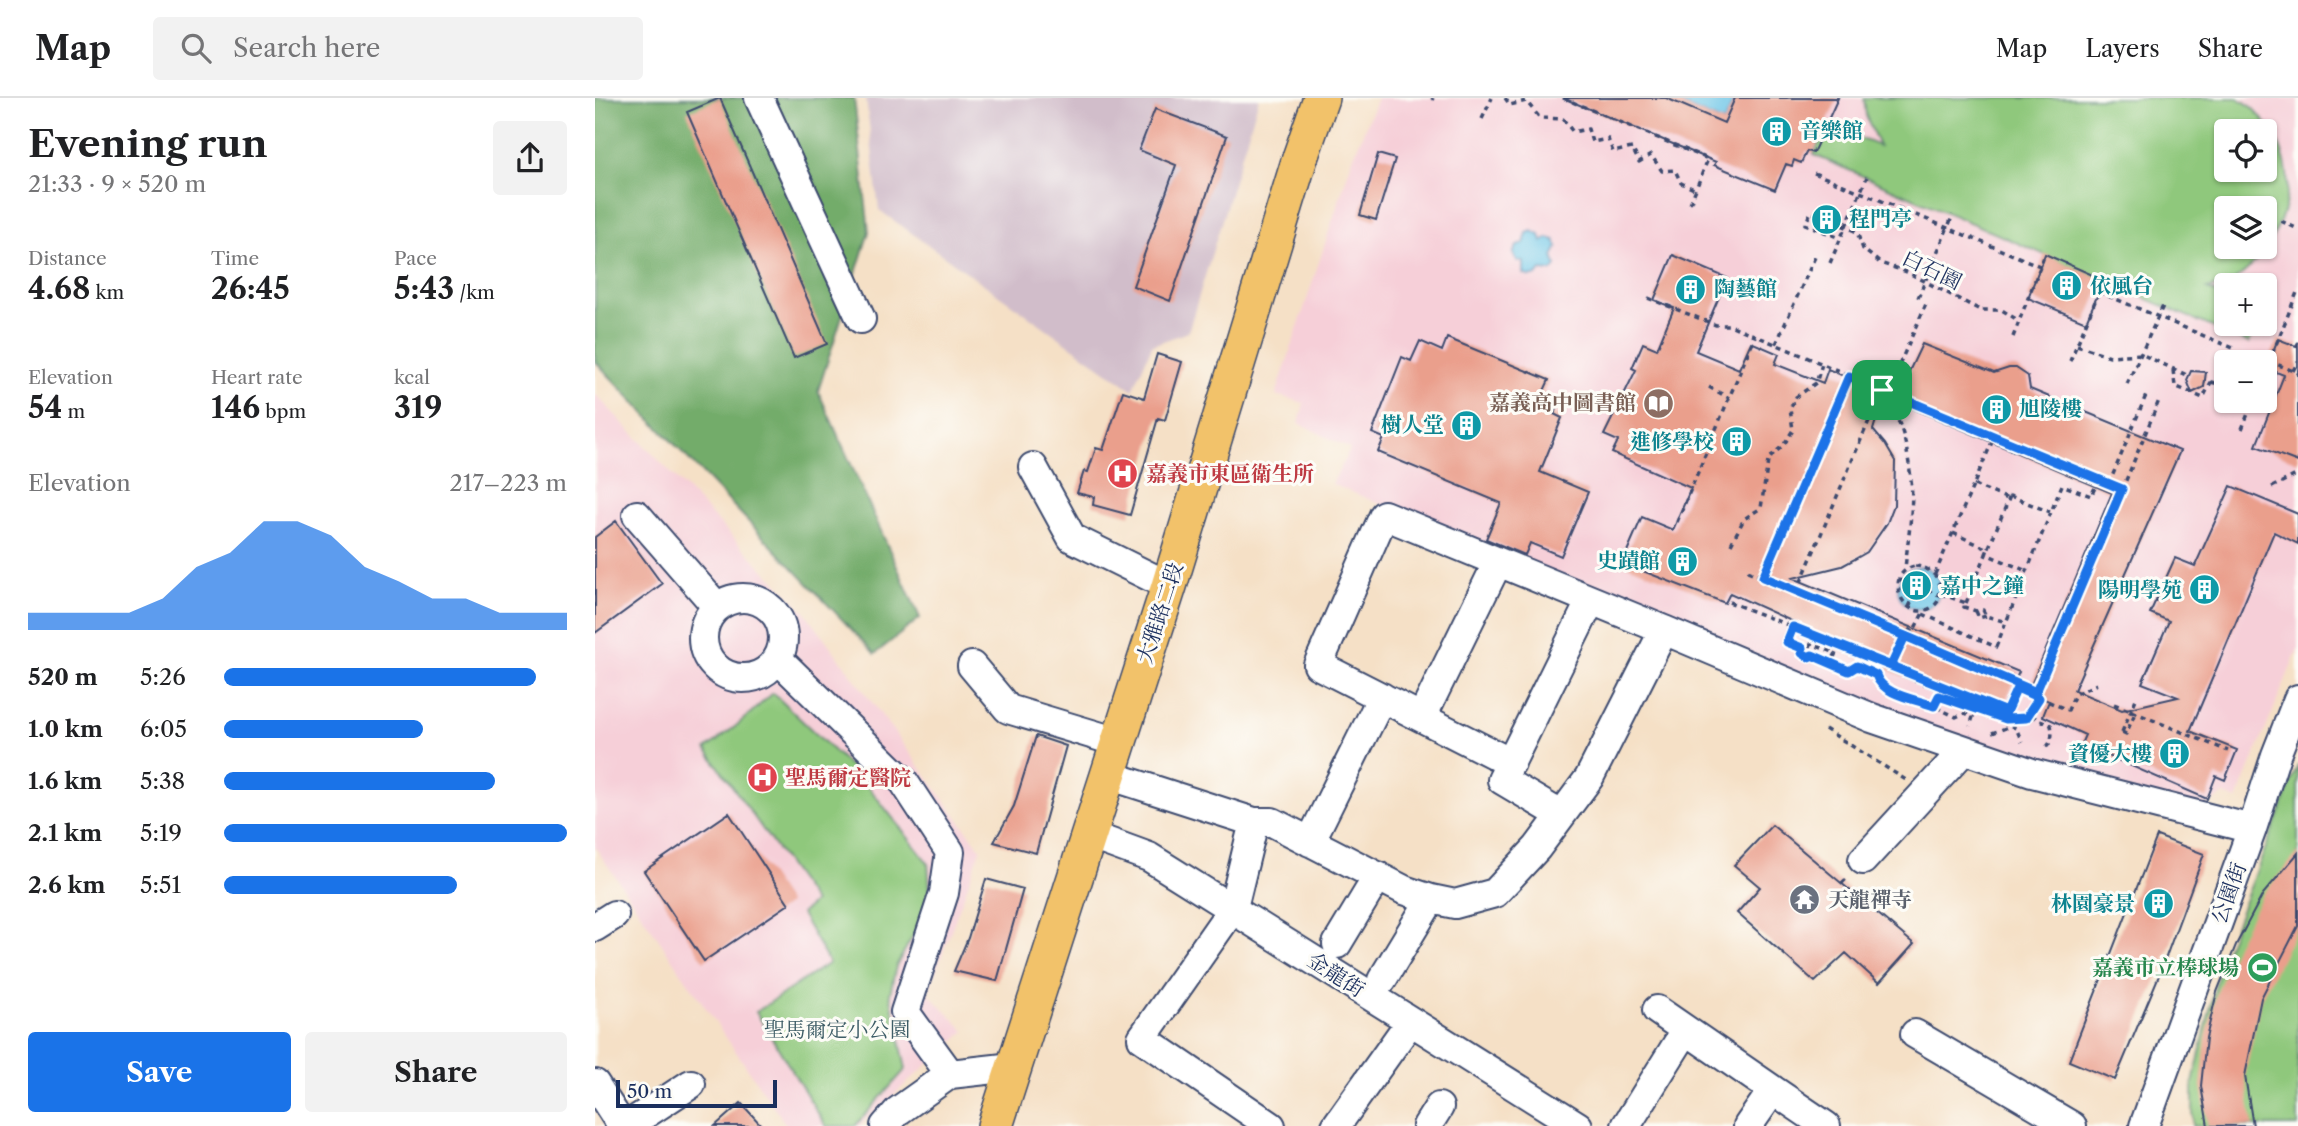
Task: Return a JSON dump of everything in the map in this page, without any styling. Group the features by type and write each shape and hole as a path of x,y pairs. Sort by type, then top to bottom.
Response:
{"main road":[{"name":"大雅路二段","path":"995,1126 1170,586 1300,158 1321,98"}],"street":[{"path":"759,98 861,319"},
{"path":"1033,467 1072,538 1170,586"},
{"path":"637,515 717,607"},
{"path":"1511,763 1318,665 1384,515 1872,718 1962,734 2032,773 2252,829"},
{"path":"1422,717 1498,562"},
{"path":"740,598 764,603 774,611 781,622 783,648 769,670 756,677 742,679 729,677 716,669 703,645 703,630 717,607 740,598"},
{"path":"1561,815 1502,780 1591,600"},
{"path":"1108,775 1254,822 1272,822 1404,890 1455,904 1495,893 1537,848 1589,778 1664,630"},
{"path":"778,659 904,782 950,852 944,893 905,1012 950,1074"},
{"path":"972,666 1008,709 1118,742"},
{"path":"1310,842 1383,697"},
{"name":"公園街","path":"2144,1126 2298,699"},
{"path":"1863,860 1925,793 1962,734"},
{"path":"1254,822 1233,908 1142,1038 1271,1126"},
{"name":"金龍街","path":"1089,835 1149,857 1578,1126"},
{"path":"1337,944 1378,876"},
{"path":"1382,980 1431,899"},
{"path":"1657,1010 1826,1126"},
{"path":"1336,1126 1410,1022"},
{"path":"1626,1126 1686,1030"},
{"path":"1915,1034 2072,1126"},
{"path":"885,1126 898,1111 950,1074 1013,1067"},
{"path":"595,1084 625,1126 691,1084"},
{"path":"1748,1126 1773,1090"}],"path":[{"path":"1482,119 1492,98"},
{"path":"1505,98 1510,105 1526,101 1540,118 1563,119 1573,132 1588,129 1592,142 1608,139 1613,152 1632,148 1639,162 1651,155 1663,171 1675,170 1681,183 1696,190"},
{"path":"1563,98 1708,159 1689,206"},
{"path":"1814,173 2040,266"},
{"path":"1830,263 1867,177"},
{"path":"1818,215 1811,212 1805,224 1840,239"},
{"path":"1918,298 1953,215"},
{"path":"1833,221 1845,226"},
{"path":"2281,221 2298,229"},
{"name":"白石園","path":"1845,226 1857,232 1864,248 1880,263 1907,272 1980,310 2002,310 2019,321"},
{"path":"2013,337 2045,254"},
{"path":"1776,345 1815,257"},
{"path":"2070,361 2104,280"},
{"path":"2273,350 2298,289"},
{"path":"2099,292 2233,348"},
{"path":"1648,298 1716,325 1730,325 2122,489"},
{"path":"1797,591 1882,390 1892,381 1927,302"},
{"path":"2127,384 2163,306"},
{"path":"1677,522 1755,336"},
{"path":"2077,345 2110,356 2141,354 2189,376"},
{"path":"2277,364 2296,372 2298,361"},
{"path":"1731,544 1744,519 1761,508 1768,461 1783,446 1793,429 1790,409 1796,397 1816,383 1822,364"},
{"path":"2173,370 2175,386 2203,398 2211,383"},
{"path":"1763,577 1849,376"},
{"path":"2205,381 2214,384"},
{"path":"1709,387 1729,398"},
{"path":"1888,393 1889,405 1900,424 1911,473 1912,515 1907,536 1905,569 1899,579 1900,596 1909,607 1996,647 2062,485 2091,496 2098,480"},
{"path":"2109,484 2147,393"},
{"path":"1743,569 2036,692 2161,398"},
{"path":"2242,429 2248,413"},
{"path":"1935,575 1992,442"},
{"path":"2272,487 2298,474"},
{"path":"1974,485 2008,499"},
{"path":"2006,622 1986,615 1983,610 1964,607 2010,496 2050,512"},
{"path":"1953,533 2027,571"},
{"path":"1891,666 1909,629 1913,632 1923,613 1934,606 1940,594 1939,581 1926,568 1915,566 1905,569"},
{"path":"1909,607 1926,568"},
{"path":"1899,579 1966,603"},
{"path":"1730,602 2006,712 2017,688 2068,710 2075,694 2097,684"},
{"path":"1793,627 1787,642 1802,648 1811,644 1836,653 1831,663"},
{"path":"1810,646 1812,655"},
{"path":"1802,648 1802,653 1809,657 1812,655 1849,671 1857,666 1876,675 1879,683 1886,689 1956,717 1962,734 1972,724 1973,717 1965,713 1956,717"},
{"path":"1934,706 1939,696 2006,719 2028,717 2051,725 2051,740 2046,748 2036,751"},
{"path":"2016,728 2028,717 2039,698"},
{"path":"2134,712 2122,732 2126,734 2134,712 2136,699"},
{"path":"2113,704 2228,751"},
{"path":"1990,734 2011,726 2016,728"},
{"path":"2016,728 2025,746"},
{"path":"1825,729 1925,793"}],"shaded area":[{"path":"866,98 1259,98 1188,332 1152,345 1133,390 879,210"},
{"path":"1377,98 2298,98 2298,649 2237,800 2224,795 2200,809 2036,766 1875,710 1332,484 1350,449 1299,423 1304,403 1276,395 1352,160"},
{"name":"聖馬爾定醫院","path":"595,394 805,612 981,849 928,993 965,1031 859,1126 787,1126 595,847"}],"green space":[{"path":"595,98 854,98 869,232 818,391 920,618 875,654 595,361"},
{"path":"1864,98 2238,98 2262,119 2214,119 2214,182 2277,182 2277,140 2287,174 2285,205 2277,227 2277,196 2214,196 2214,259 2256,259 2242,273 2214,273 2214,287 2207,289 2214,292 2214,328 1814,155 1827,125 1879,146 1866,116"},
{"path":"2233,336 2252,336 2249,343"},
{"name":"聖馬爾定小公園","path":"773,693 859,775 928,863 931,904 896,966 890,994 906,1069 855,1126 826,1126 756,1012 829,963 801,914 814,902 706,749"},
{"name":"嘉義市立棒球場","path":"2298,765 2298,1126 2193,1126 2193,1083 2221,962"}],"water":[{"path":"1666,98 1735,98 1724,123"},
{"path":"1532,231 1540,235 1542,242 1548,238 1555,240 1558,247 1553,256 1556,266 1552,271 1541,270 1530,277 1524,274 1524,262 1518,261 1513,254 1517,246 1524,244 1527,233"},
{"path":"1919,567 1934,573 1940,588 1934,603 1919,609 1904,603 1898,588 1904,573"}],"building":[{"path":"720,98 827,344 794,358 687,112"},
{"path":"1563,98 1666,98 1724,123 1735,98 1838,98 1813,153 1807,151 1801,163 1794,160 1792,166 1786,164 1775,190 1714,165 1716,162"},
{"path":"1155,109 1227,136 1170,301 1133,286 1176,165 1139,150"},
{"path":"1378,154 1395,159 1376,220 1360,215"},
{"name":"依風台","path":"2045,254 2104,280 2086,322 2028,298"},
{"path":"1673,255 1727,278 1696,351 1739,369 1751,342 1779,354 1775,364 1823,383 1828,369 1884,394 1873,430 1895,461 1894,505 1887,523 1867,552 1842,566 1793,578 2019,672 1999,715 1794,632 1798,624 1730,593 1725,603 1622,563 1642,517 1673,530 1691,488 1612,453 1618,441 1604,435 1636,370 1632,368 1643,343 1657,349 1674,308 1654,300"},
{"name":"樹人堂","path":"1447,338 1549,380 1543,393 1560,400 1554,414 1562,418 1540,472 1588,492 1561,556 1530,543 1525,555 1486,539 1501,503 1378,452 1384,438 1372,433 1402,357 1411,361 1420,341 1442,351"},
{"path":"2278,339 2296,346 2298,342 2298,462 2256,446 2269,413 2277,413 2277,393 2284,375 2277,372 2277,350 2273,350"},
{"path":"1922,344 1994,373 2016,368 2028,376 2030,389 2180,451 2074,690 2122,710 2178,697 2142,683 2169,621 2150,613 2175,558 2195,566 2231,486 2298,514 2298,544 2274,532 2190,731 2237,750 2225,780 2216,776 2207,799 2081,744 2085,735 2043,716 2049,701 2028,692 2112,493 1895,401"},
{"path":"1157,354 1182,362 1165,420 1158,418 1130,515 1093,505 1094,497 1077,493 1084,471 1088,472 1096,448 1103,450 1123,391 1144,398"},
{"path":"2191,371 2206,372 2204,387 2192,393 2187,380"},
{"path":"616,521 662,584 595,633 595,537"},
{"path":"1036,736 1066,746 1036,853 994,842 1014,806"},
{"path":"729,813 789,904 704,961 644,871"},
{"name":"天龍禪寺","path":"1772,825 1914,944 1879,983 1846,953 1815,982 1737,913 1760,887 1734,865"},
{"path":"2157,836 2204,854 2160,973 2115,1080 2069,1061"},
{"name":"嘉義市立棒球場","path":"2298,853 2298,926 2261,998 2245,1076 2253,1126 2208,1126 2201,1086 2206,1038 2217,992 2236,945 2263,894"},
{"path":"986,879 1023,889 997,981 954,971 968,938"},
{"path":"741,1103 762,1126 715,1126"}],"place":[{"name":"音樂館","path":"1777,131"},
{"name":"程門亭","path":"1826,219"},
{"name":"依風台","path":"2067,286"},
{"name":"陶藝館","path":"1691,289"},
{"name":"嘉義高中圖書館","path":"1659,403"},
{"name":"旭陵樓","path":"1996,409"},
{"name":"樹人堂","path":"1467,425"},
{"name":"進修學校","path":"1737,442"},
{"name":"嘉義市東區衛生所","path":"1123,474"},
{"name":"史蹟館","path":"1683,561"},
{"name":"嘉中之鐘","path":"1917,586"},
{"name":"陽明學苑","path":"2205,590"},
{"name":"資優大樓","path":"2175,754"},
{"name":"聖馬爾定醫院","path":"762,778"},
{"name":"天龍禪寺","path":"1805,900"},
{"name":"林園豪景","path":"2158,904"},
{"name":"嘉義市立棒球場","path":"2262,968"}],"route":[{"path":"1882,390 1849,376 1763,577 1905,636 1891,666 1793,627 1787,642 1802,648 1802,653 1809,657 1812,655 1849,671 1857,666 1876,675 1879,683 1886,689 1934,706 1939,696 2006,719 2026,718 2039,698 2017,688 2006,712 1891,666 1905,636 2036,692 2122,489 1882,390"}]}
